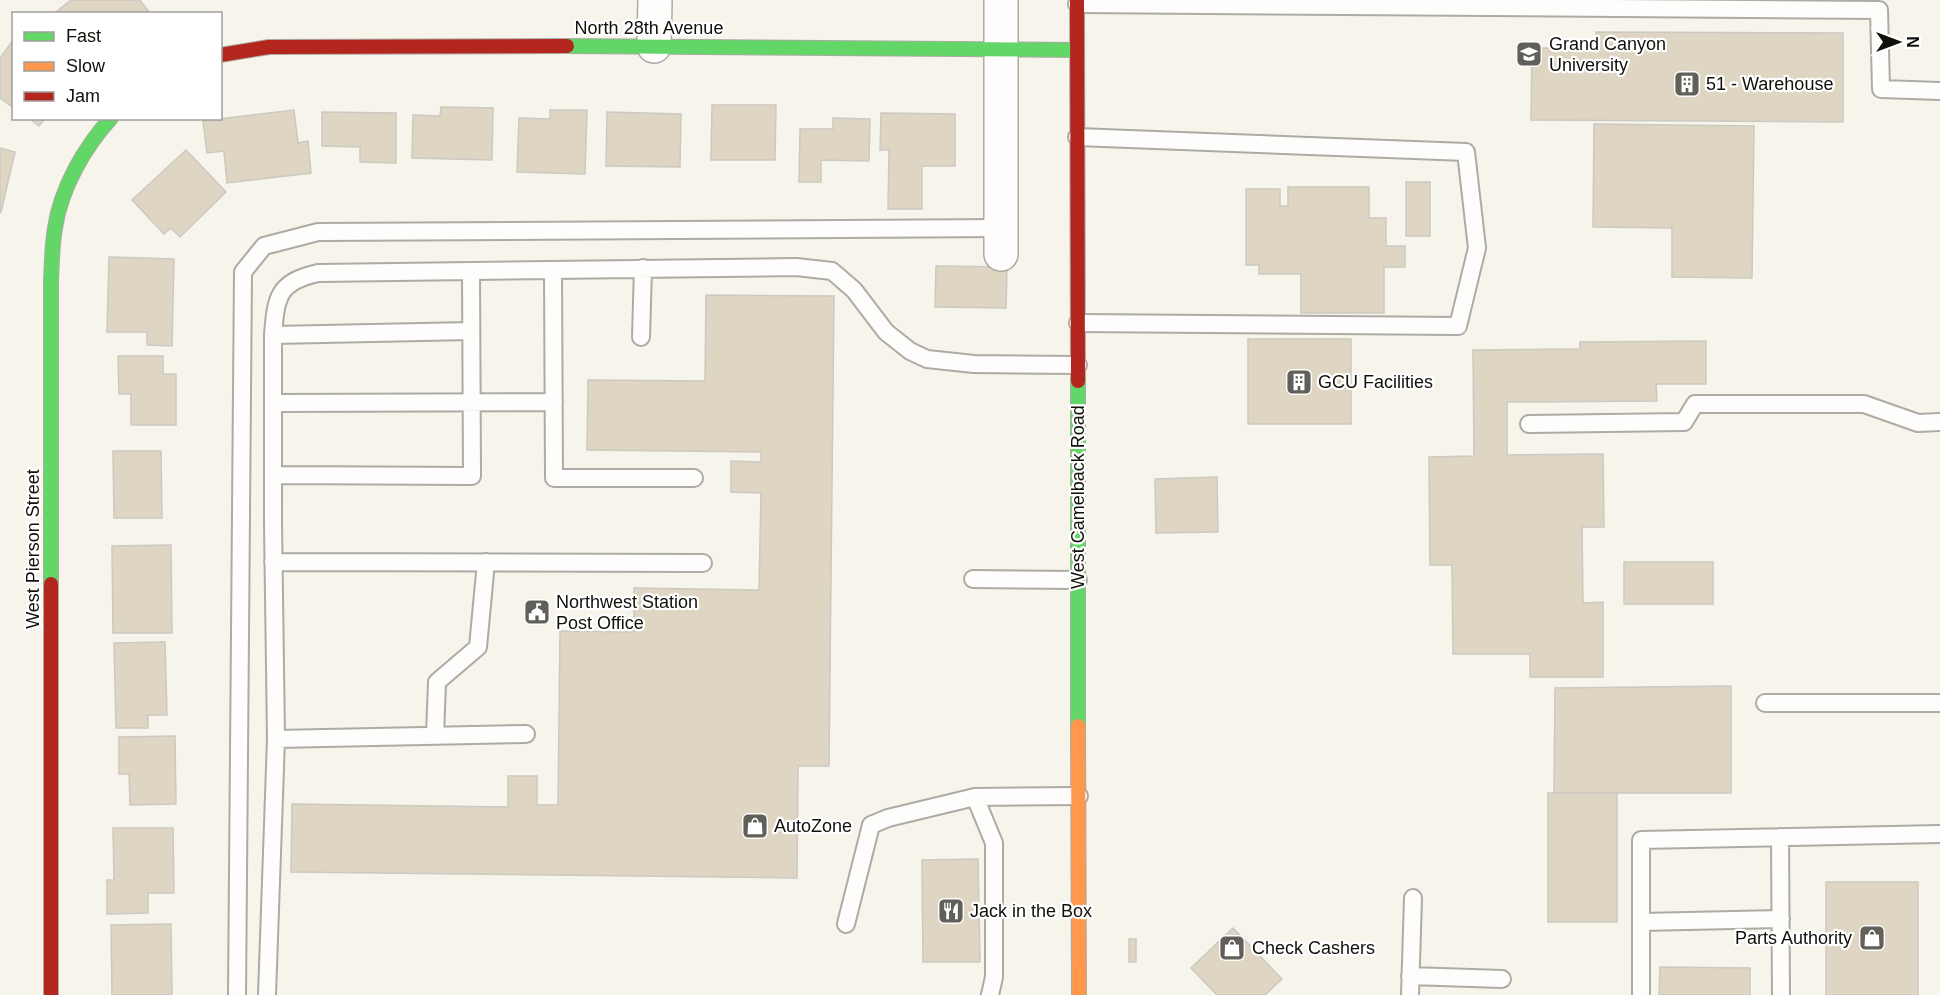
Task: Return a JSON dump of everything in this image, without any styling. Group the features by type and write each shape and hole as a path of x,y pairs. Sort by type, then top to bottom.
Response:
{"street":[{"path":"654,46 655,0"},
{"path":"1001,0 1001,241"},
{"name":"West Camelback Road","path":"1077,2 1079,995"},
{"name":"North 28th Avenue","path":"222,55 269,47 654,46 1077,50"},
{"name":"West Pierson Street","path":"51,995 51,279 56,223 70,183 87,150 110,120"}],"lane":[{"path":"1077,2 1879,10 1881,89 1940,91"},
{"path":"1077,137 1466,152 1477,248 1458,326 1078,323"},
{"path":"237,995 243,272 264,246 318,232 1001,241"},
{"path":"267,995 276,739 273,335 278,297 283,289 306,276 318,273 779,266 831,271 854,290 886,332 910,351 927,359 974,364 1078,365"},
{"path":"641,336 642,268"},
{"path":"553,270 554,478 694,478"},
{"path":"273,475 472,476 471,271"},
{"path":"273,335 471,331"},
{"path":"273,404 554,402"},
{"path":"1529,424 1684,422 1695,404 1864,404 1918,423 1940,422"},
{"path":"273,562 703,563"},
{"path":"435,736 437,682 478,647 486,562"},
{"path":"973,579 1078,580"},
{"path":"1765,703 1940,703"},
{"path":"276,739 526,734"},
{"path":"846,924 871,825 888,818 975,797 1079,796"},
{"path":"975,797 994,843 994,977 990,995"},
{"path":"1641,995 1641,840 1940,834"},
{"path":"1780,837 1781,995"},
{"path":"1410,995 1413,897"},
{"path":"1641,922 1780,919"},
{"path":"1410,976 1502,979"}],"building":[{"path":"71,0 140,0 149,12 56,12"},
{"name":"51 - Warehouse","path":"1596,32 1843,33 1843,122 1531,120 1532,48 1596,48"},
{"path":"12,42 12,107 0,98 0,58"},
{"path":"712,105 776,105 775,160 711,160"},
{"path":"441,107 493,108 492,160 412,158 413,115 440,116"},
{"path":"294,110 298,143 308,141 311,173 227,183 224,151 207,153 203,121"},
{"path":"550,110 587,110 585,174 517,172 519,118 550,119"},
{"path":"322,112 396,113 396,163 360,162 360,147 322,146"},
{"path":"607,112 681,114 680,167 606,166"},
{"path":"881,113 955,114 955,166 922,166 922,209 888,209 889,150 880,150"},
{"path":"833,118 870,119 869,161 821,160 821,182 799,182 800,129 833,129"},
{"path":"32,120 44,120 39,126"},
{"path":"1594,124 1754,126 1752,278 1672,277 1672,228 1593,227"},
{"path":"0,148 15,152 1,212 0,212"},
{"path":"186,150 226,192 180,237 171,228 164,234 132,200"},
{"path":"1406,182 1430,182 1430,236 1406,236"},
{"path":"1288,187 1369,187 1369,218 1386,218 1386,246 1405,246 1405,267 1384,267 1384,313 1301,313 1301,274 1259,274 1259,265 1246,265 1246,189 1280,189 1280,206 1288,206"},
{"path":"109,257 174,259 172,346 147,345 147,332 107,332"},
{"path":"936,266 1007,267 1006,308 935,307"},
{"path":"706,295 834,296 829,766 798,766 797,878 291,872 292,804 508,807 508,776 537,776 537,805 558,805 560,631 634,632 634,588 759,590 761,493 731,492 731,461 761,462 761,452 587,450 588,380 705,381"},
{"name":"GCU Facilities","path":"1248,339 1351,339 1351,424 1248,424"},
{"path":"1706,341 1706,384 1656,384 1657,401 1507,402 1507,455 1603,454 1604,527 1582,527 1583,603 1603,602 1603,677 1530,677 1530,654 1453,654 1452,565 1430,565 1429,457 1474,456 1473,350 1580,349 1580,342"},
{"path":"118,356 163,356 163,374 176,374 176,425 131,425 131,394 119,394"},
{"path":"113,451 161,451 162,518 114,518"},
{"path":"1217,477 1218,532 1156,533 1155,479"},
{"path":"171,545 172,633 113,633 112,546"},
{"path":"1624,562 1713,562 1713,604 1624,604"},
{"path":"165,642 167,715 148,715 148,728 116,728 114,643"},
{"path":"1731,686 1731,793 1554,793 1555,688"},
{"path":"175,736 176,804 130,805 129,774 119,774 119,737"},
{"path":"1548,793 1617,793 1617,922 1548,922"},
{"path":"113,828 173,828 174,893 148,893 148,913 107,914 107,880 114,880"},
{"name":"Jack in the Box","path":"978,859 980,962 923,962 922,860"},
{"name":"Parts Authority","path":"1826,882 1918,882 1918,995 1826,995"},
{"path":"171,924 172,995 112,995 111,925"},
{"name":"Check Cashers","path":"1233,928 1282,979 1265,995 1217,995 1191,968"},
{"path":"1129,939 1136,939 1136,962 1129,962"},
{"path":"1660,967 1750,968 1750,995 1659,995"}],"traffic: fast":[{"path":"567,46 1077,50"},
{"path":"51,584 51,279 54,234 62,198 75,169 109,120"},
{"path":"1078,381 1078,726"}],"traffic: slow":[{"path":"1078,726 1079,995"}],"traffic: jam":[{"path":"1077,0 1078,381"},
{"path":"222,55 269,47 567,46"},
{"path":"51,584 51,995"}],"place":[{"name":"Grand Canyon University","path":"1529,54"},
{"name":"51 - Warehouse","path":"1687,84"},
{"name":"GCU Facilities","path":"1299,382"},
{"name":"Northwest Station Post Office","path":"537,612"},
{"name":"AutoZone","path":"755,826"},
{"name":"Jack in the Box","path":"951,911"},
{"name":"Parts Authority","path":"1872,938"},
{"name":"Check Cashers","path":"1232,948"}]}
